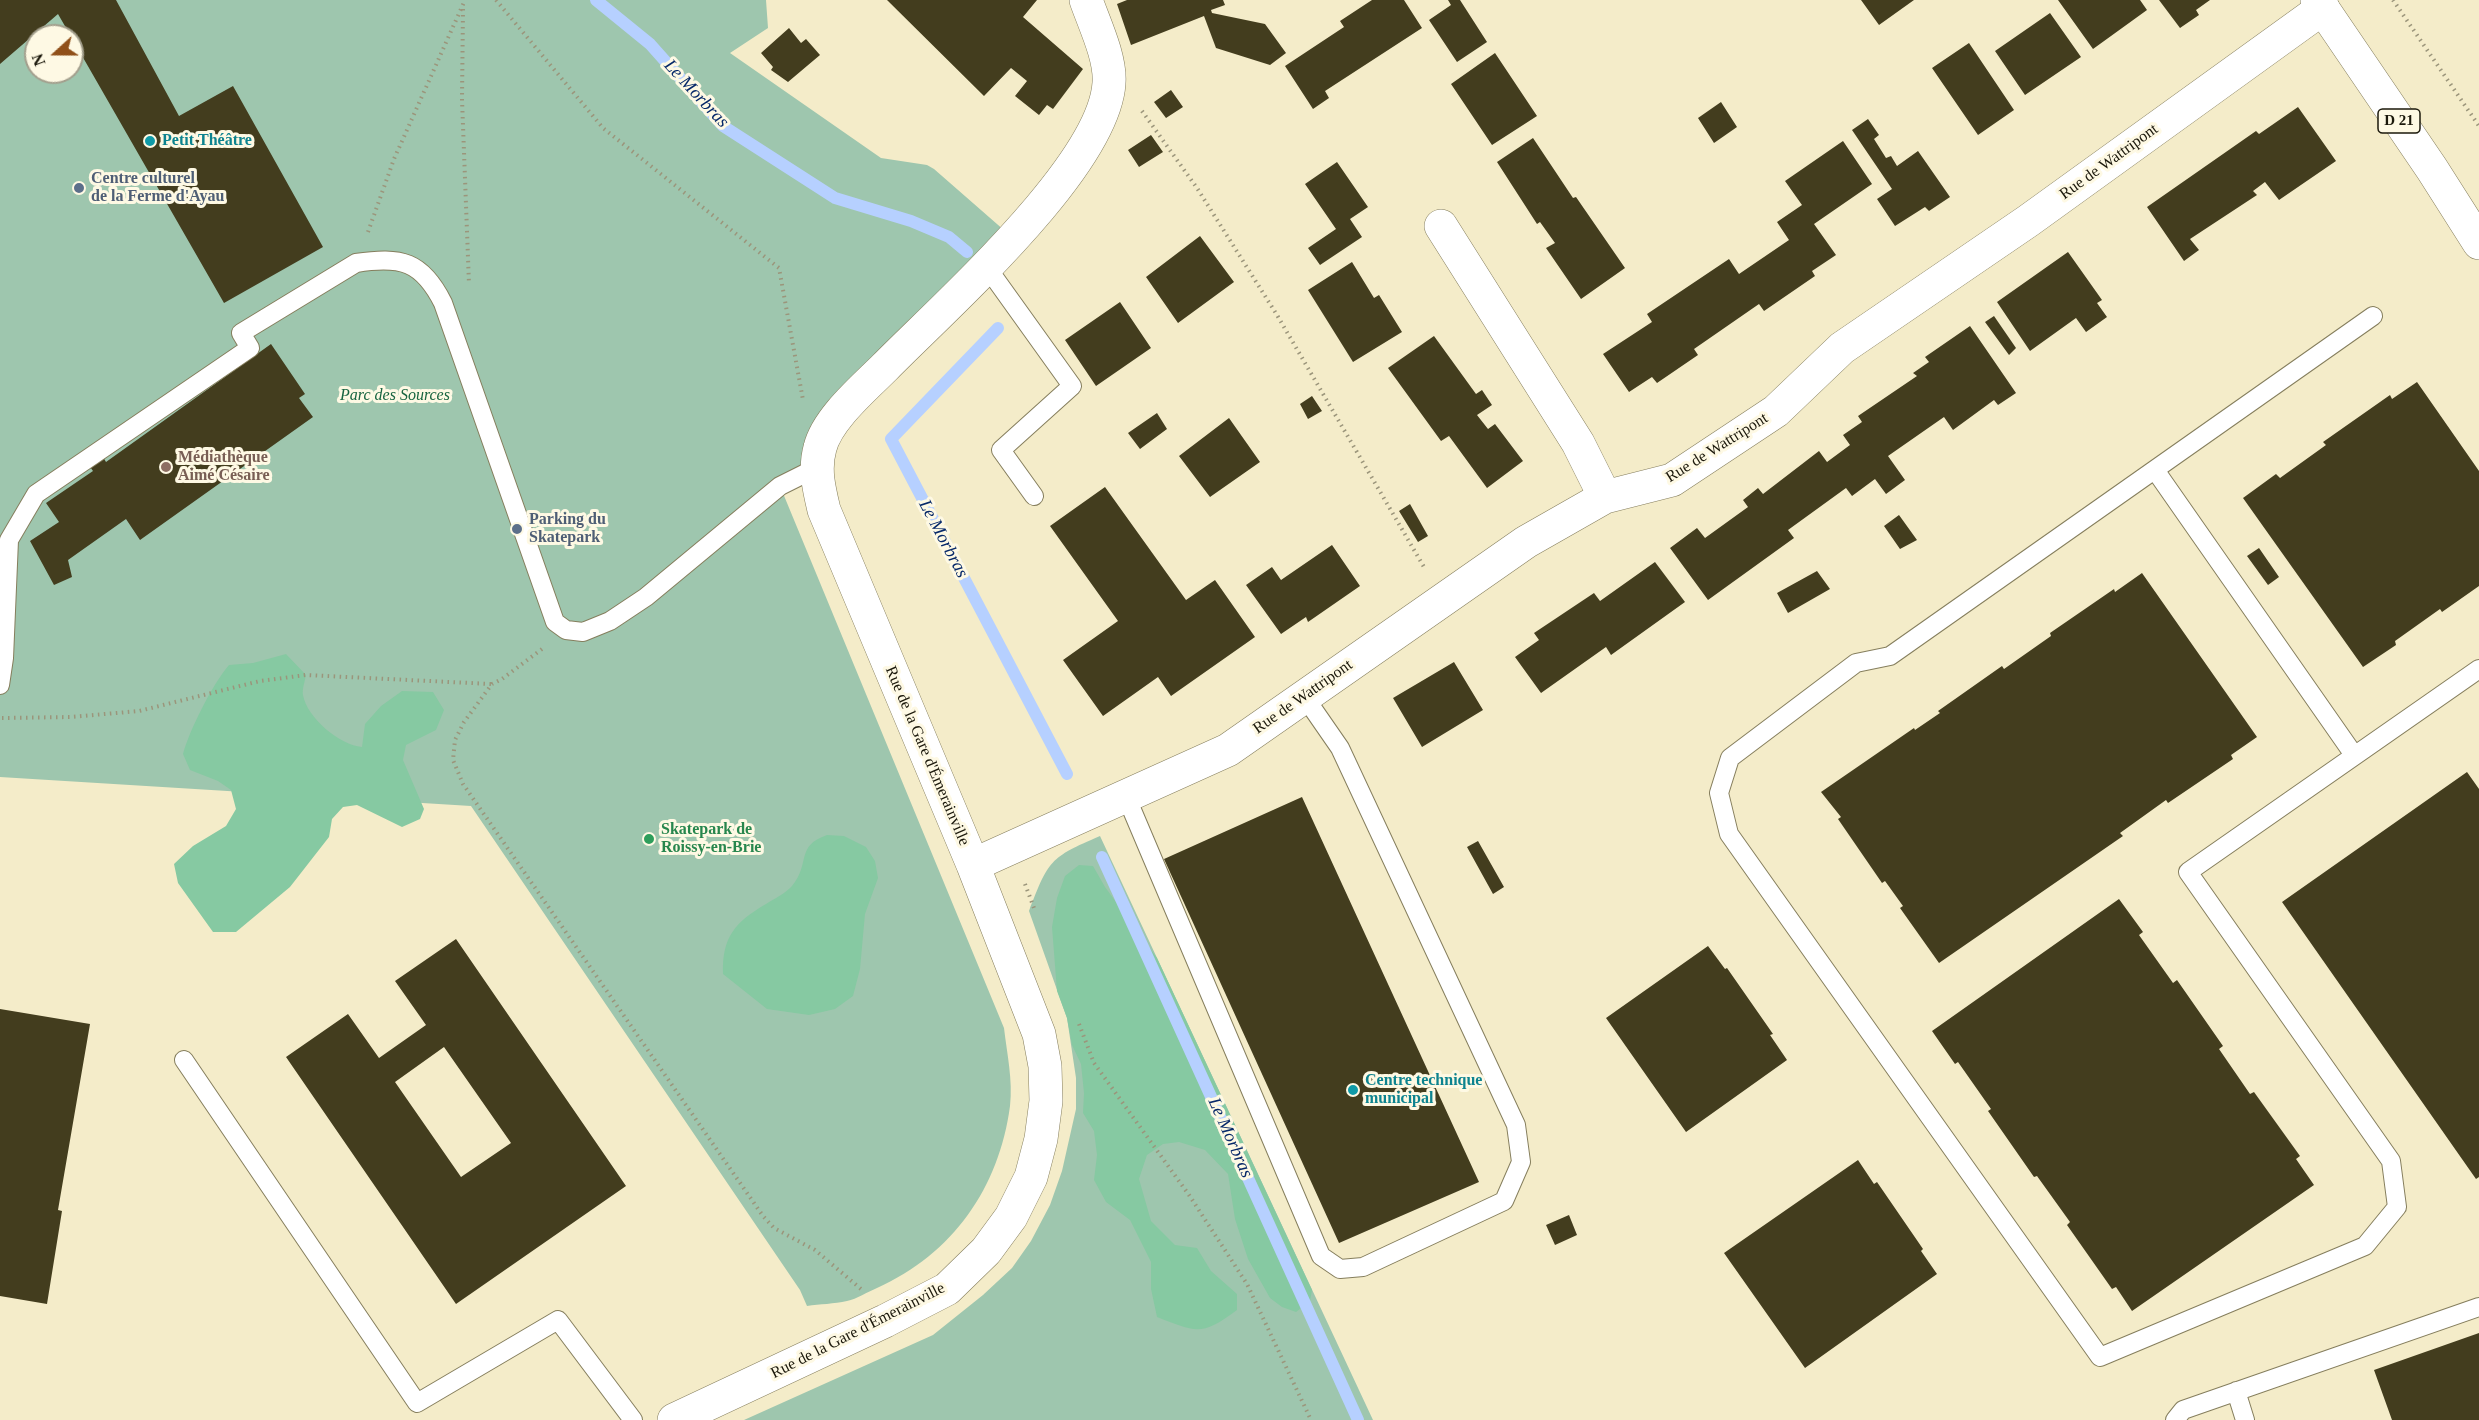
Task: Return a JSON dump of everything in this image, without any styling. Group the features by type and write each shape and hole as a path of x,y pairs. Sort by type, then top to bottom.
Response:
{"street":[{"name":"Rue de la Gare d'Émerainville","path":"674,1420 885,1321 946,1288 986,1251 1011,1216 1031,1177 1041,1139 1046,1101 1045,1066 1039,1034 972,865 824,510 816,468 820,446 829,427 858,393 986,266 1044,202 1080,155 1107,99 1110,80 1100,40 1086,0"},
{"name":"D 21","path":"2324,3 2479,243"},
{"name":"Rue de Wattripont","path":"972,865 1228,750 1526,542 1605,497 1672,480 1776,411 1842,348 2028,221 2324,3"},
{"path":"1441,226 1578,443 1605,497"}],"lane":[{"path":"0,685 4,658 9,540 36,494 249,348 241,333 356,263 375,260 407,264 420,270 434,285 443,303 555,622 566,630 583,632 610,621 646,597 780,486 816,468"},
{"path":"986,266 1072,386 1001,450 1034,496"},
{"path":"2373,316 1890,656 1856,663 1730,758 1719,793 1729,834 2100,1357 2365,1246 2397,1207 2391,1161 2188,872 2478,671"},
{"path":"2155,470 2355,755"},
{"path":"1125,796 1321,1256 1340,1269 1363,1267 1504,1201 1521,1162 1516,1125 1340,748 1316,688"},
{"path":"184,1060 417,1403 558,1320 633,1420"},
{"path":"2175,1420 2183,1410 2479,1307"},
{"path":"2236,1391 2245,1420"}],"path":[{"path":"465,0 462,99 469,295"},
{"path":"496,0 603,128 779,268 802,398 829,427"},
{"path":"2393,0 2479,126"},
{"path":"356,263 394,159 463,9"},
{"path":"1110,80 1142,110 1197,188 1276,315 1444,599"},
{"path":"566,630 502,679 492,684 464,722 455,740 453,760 463,784 762,1216 774,1228 815,1250 852,1280 885,1321"},
{"path":"0,718 71,717 139,711 260,681 306,675 492,684"},
{"path":"1094,1063 1189,1195 1247,1284 1311,1420"}],"green space":[{"name":"Parc des Sources","path":"0,0 766,0 768,28 730,53 881,158 927,165 934,169 1013,238 939,313 816,468 780,486 1004,1028 1011,1096 1004,1136 983,1191 968,1215 950,1237 904,1274 877,1288 851,1300 807,1306 800,1290 471,806 0,777"},
{"path":"286,654 306,675 303,695 311,713 335,736 353,745 362,747 365,724 381,706 402,691 433,692 444,710 436,730 406,745 403,760 424,809 420,819 402,827 357,805 343,807 332,819 329,837 290,887 236,932 213,932 178,883 174,864 193,846 226,826 236,809 231,790 218,781 190,770 183,754 202,708 229,665 253,663"},
{"path":"827,835 844,836 866,847 875,861 878,878 865,914 860,969 853,996 835,1009 809,1015 767,1009 723,974 723,961 728,940 746,917 792,886 798,878 811,844"},
{"path":"1100,836 1373,1420 744,1420 933,1335 983,1295 1012,1268 1031,1241 1050,1205 1062,1171 1076,1109 1076,1078 1067,1018 1029,911 1041,881 1053,863 1070,850"},
{"path":"1079,865 1093,866 1105,887 1157,958 1312,1290 1310,1301 1296,1312 1282,1307 1270,1298 1248,1259 1235,1219 1228,1174 1205,1150 1179,1142 1163,1144 1147,1155 1139,1179 1151,1221 1175,1245 1197,1248 1211,1271 1237,1294 1237,1310 1215,1325 1198,1329 1181,1326 1157,1317 1151,1289 1151,1262 1130,1220 1106,1202 1094,1180 1097,1155 1094,1131 1083,1113 1084,1093 1081,1064 1072,1045 1067,1018 1057,991 1052,927 1057,898 1065,876"}],"building":[{"path":"0,0 116,0 179,116 233,86 323,247 224,303 84,59 84,24 64,24 58,14 46,24 24,24 24,43 0,64"},
{"path":"887,0 1037,0 1023,17 1083,69 1053,109 1047,105 1039,115 1015,96 1027,81 1011,68 984,96"},
{"path":"1127,0 1223,0 1225,5 1211,10 1212,13 1265,24 1286,53 1270,65 1216,48 1204,16 1131,45 1117,4"},
{"path":"1372,0 1404,0 1422,28 1325,91 1329,98 1313,109 1285,66 1344,27 1340,21"},
{"path":"1448,0 1460,0 1487,42 1457,62 1429,20 1451,5"},
{"path":"1861,0 1914,0 1879,25"},
{"path":"2058,0 2140,0 2147,10 2093,49"},
{"path":"2159,0 2210,0 2196,10 2199,15 2180,28"},
{"path":"2050,13 2081,57 2025,95 1995,51"},
{"path":"789,28 801,43 806,39 820,55 788,82 771,70 773,67 761,53"},
{"path":"1969,43 2014,110 1978,135 1932,68"},
{"path":"1495,53 1537,116 1492,145 1451,84"},
{"path":"1171,90 1183,107 1166,118 1154,102"},
{"path":"1721,102 1737,127 1714,143 1698,118"},
{"path":"2298,107 2336,161 2279,200 2265,182 2253,191 2257,195 2190,239 2199,250 2184,261 2147,207 2256,131 2259,134"},
{"path":"1868,119 1879,135 1874,139 1886,158 1891,156 1897,166 1918,151 1950,197 1929,211 1925,207 1895,226 1877,199 1892,189 1852,130"},
{"path":"1151,135 1163,152 1139,167 1128,150"},
{"path":"1533,138 1573,198 1576,197 1625,268 1581,299 1546,248 1555,243 1540,222 1537,224 1497,162"},
{"path":"1843,141 1872,184 1814,224 1836,255 1812,271 1815,276 1764,311 1759,304 1694,349 1698,355 1657,383 1652,377 1629,392 1603,354 1652,322 1647,314 1729,259 1739,274 1789,240 1777,222 1802,205 1785,181"},
{"path":"1337,162 1368,207 1350,219 1362,237 1320,265 1308,248 1336,229 1305,184"},
{"path":"1200,236 1234,282 1178,323 1146,277"},
{"path":"2068,252 2102,300 2097,303 2107,317 2086,332 2076,318 2030,351 1997,302"},
{"path":"1352,262 1374,298 1379,295 1402,332 1353,362 1308,290"},
{"path":"1120,302 1151,348 1096,386 1065,340"},
{"path":"1994,316 2016,348 2009,355 1985,322"},
{"path":"1970,326 2016,393 1998,405 1994,400 1953,430 1944,417 1888,456 1905,480 1886,494 1875,479 1852,496 1846,488 1788,530 1794,538 1708,600 1670,548 1697,528 1705,538 1748,507 1743,500 1758,488 1763,494 1819,451 1827,462 1850,445 1843,435 1862,422 1858,416 1917,376 1913,373 1929,362 1925,357"},
{"path":"1434,336 1476,394 1482,390 1492,405 1477,415 1488,429 1495,424 1523,461 1487,488 1449,436 1441,441 1388,368"},
{"name":"Médiathèque Aimé Césaire","path":"271,344 305,394 299,398 313,417 140,540 126,519 68,560 72,577 54,585 30,541 59,522 46,503 93,471 86,461 100,452 106,462"},
{"path":"2417,382 2479,471 2479,586 2442,612 2440,609 2395,641 2396,645 2363,667 2243,498 2276,474 2280,478 2326,445 2323,442 2390,395 2392,399"},
{"path":"1312,396 1322,411 1308,419 1300,404"},
{"path":"1157,413 1167,429 1140,449 1128,433"},
{"path":"1229,418 1260,462 1210,497 1179,456"},
{"path":"1105,487 1186,600 1215,580 1255,637 1171,696 1158,677 1103,716 1063,660 1118,621 1050,526"},
{"path":"1410,504 1428,536 1418,542 1399,511"},
{"path":"1899,515 1917,540 1900,549 1884,526"},
{"path":"1332,545 1360,586 1308,622 1306,617 1281,634 1246,585 1272,567 1281,580"},
{"path":"2259,548 2279,577 2268,585 2247,556"},
{"path":"1655,562 1685,602 1611,655 1606,647 1541,693 1515,657 1539,640 1534,633 1594,593 1600,601"},
{"path":"1817,571 1830,589 1788,613 1777,593"},
{"path":"2142,573 2257,737 2231,755 2233,759 2168,803 2166,800 2120,833 2123,836 1939,963 1900,908 1903,906 1885,881 1882,883 1838,819 1841,817 1821,792 1914,728 1915,730 1940,713 1938,711 2002,666 2004,669 2051,636 2050,633 2114,589 2115,592"},
{"path":"1454,662 1483,710 1422,747 1393,698"},
{"path":"2467,772 2479,789 2479,1177 2476,1179 2282,902"},
{"name":"Centre technique municipal","path":"1302,797 1479,1182 1339,1243 1164,859"},
{"path":"1478,841 1504,887 1493,894 1467,847"},
{"path":"2119,899 2143,932 2139,935 2173,983 2177,980 2223,1046 2219,1049 2250,1094 2254,1092 2300,1156 2296,1159 2314,1185 2132,1311 2116,1287 2112,1289 2067,1225 2070,1222 2037,1176 2034,1177 1988,1111 1991,1109 1958,1062 1955,1064 1932,1031"},
{"path":"456,939 626,1186 456,1304 286,1057 348,1014 379,1058 426,1025 395,981","holes":["444,1047 511,1143 461,1177 395,1082"]},
{"path":"1708,946 1725,969 1727,968 1773,1034 1770,1035 1787,1060 1686,1132 1606,1018"},
{"path":"0,1009 90,1024 58,1210 62,1211 47,1304 0,1296"},
{"path":"1858,1160 1874,1184 1877,1182 1923,1249 1921,1251 1937,1274 1805,1368 1724,1253"},
{"path":"1569,1215 1577,1235 1555,1245 1546,1225"},
{"path":"2479,1333 2479,1420 2392,1420 2374,1370"}],"waterway":[{"name":"Le Morbras","path":"596,0 650,44 723,126 835,198 911,221 949,237 967,252"},
{"name":"Le Morbras","path":"998,328 891,439 1067,774"},
{"name":"Le Morbras","path":"1102,857 1358,1420"}],"place":[{"name":"Petit Théâtre","path":"150,141"},
{"name":"Centre culturel de la Ferme d'Ayau","path":"79,188"},
{"name":"Médiathèque Aimé Césaire","path":"166,467"},
{"name":"Parking du Skatepark","path":"517,529"},
{"name":"Skatepark de Roissy-en-Brie","path":"649,839"},
{"name":"Centre technique municipal","path":"1353,1090"}]}
